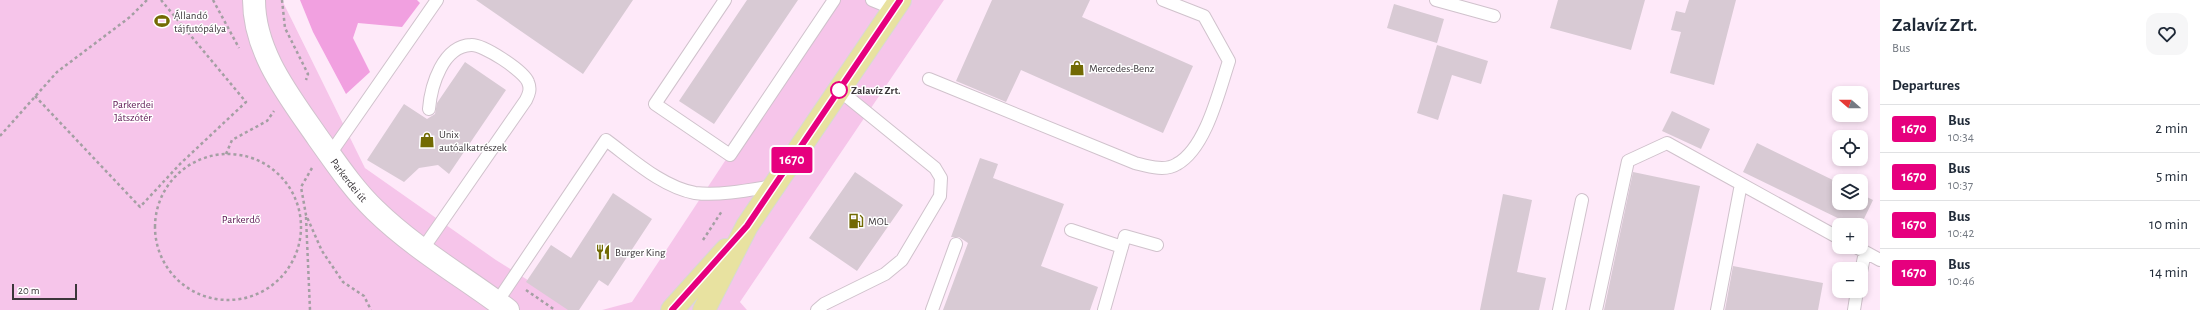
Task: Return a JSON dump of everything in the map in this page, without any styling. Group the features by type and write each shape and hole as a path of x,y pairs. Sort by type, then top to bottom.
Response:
{"main road":[{"path":"704,310 747,226 897,5"},
{"path":"672,310 747,226"}],"street":[{"name":"Parkerdei út","path":"254,0 263,46 273,70 330,154 375,210 422,250 501,308"}],"lane":[{"path":"330,154 437,0"},
{"path":"725,0 655,104 730,155 834,0"},
{"path":"872,0 897,5"},
{"path":"929,79 1135,163 1157,168 1177,164 1201,138 1229,61 1204,16 1163,0"},
{"path":"1436,0 1494,16"},
{"path":"422,250 526,100 530,88 528,81 520,72 481,46 472,44 456,49 448,57 434,82 429,108"},
{"path":"817,310 824,304 885,274 902,260 940,196 941,178 935,168 839,90"},
{"path":"501,308 510,280 606,140 667,183 695,192 734,192 774,186"},
{"path":"1596,310 1628,161 1667,143 1832,234"},
{"path":"1717,310 1741,184"},
{"path":"1559,310 1582,200"},
{"path":"1071,230 1122,247"},
{"path":"1104,310 1125,236 1157,245"},
{"path":"932,310 956,244"},
{"path":"1868,254 1880,260"},
{"path":"1854,310 1856,298"}],"path":[{"path":"0,136 58,72 130,17 147,0"},
{"path":"35,96 140,207 246,102 161,0"},
{"path":"213,0 241,51"},
{"path":"226,154 232,140 267,121 278,106"},
{"path":"192,154 194,160"},
{"path":"226,154 248,156 268,166 285,180 296,199 301,221 299,245 289,267 272,285 251,296 227,300 203,296 182,284 166,266 157,243 156,219 162,196 176,176 194,160 226,154"},
{"path":"310,310 307,223 302,187 310,175 312,167"},
{"path":"306,215 322,251 343,282 364,296 371,310"},
{"path":"301,221 307,223"},
{"path":"510,280 555,310"}],"shaded area":[{"path":"282,0 831,0 632,303 602,310 574,310 496,260 365,168"},
{"path":"300,0 417,0 420,3 402,27 358,23 353,38 370,72 346,94 313,32"},
{"path":"944,0 1880,0 1880,310 747,310 740,302"}],"green space":[{"name":"Parkerdő","path":"0,0 282,0 365,168 496,260 575,310 0,310"},
{"path":"831,0 944,0 740,302 747,310 602,310 632,302"}],"building":[{"path":"476,0 633,0 583,74"},
{"path":"747,0 798,0 714,124 679,101"},
{"name":"Mercedes-Benz","path":"992,0 1090,0 1082,17 1193,66 1163,133 1021,70 1006,102 956,81"},
{"path":"1558,0 1645,0 1631,50 1550,28"},
{"path":"1689,0 1736,0 1714,85 1670,73 1681,32 1671,30 1676,11 1685,13"},
{"path":"1394,4 1444,19 1437,43 1387,28"},
{"path":"1437,45 1488,61 1481,84 1452,75 1438,120 1417,113"},
{"name":"Unix autóalkatrészek","path":"465,62 506,90 449,174 438,165 419,168 404,182 367,160 404,104 427,119 435,114 437,103"},
{"path":"1672,111 1710,129 1701,149 1662,131"},
{"path":"1757,143 1832,180 1832,210 1868,210 1868,198 1873,200 1864,218 1838,218 1743,172"},
{"path":"980,158 998,164 993,178 1064,204 1041,266 1098,287 1090,310 943,310 968,243 959,237 951,237"},
{"name":"MOL","path":"855,172 903,205 857,271 809,238"},
{"path":"1633,172 1700,186 1674,310 1604,310"},
{"name":"Burger King","path":"613,193 652,219 608,286 599,280 579,310 568,310 526,282 551,245 571,258"},
{"path":"1503,194 1532,200 1517,272 1546,278 1539,310 1480,310"},
{"path":"1733,266 1823,283 1818,310 1725,310"}],"bus line":[{"name":"1670","path":"672,310 747,226 900,0"}],"place":[{"name":"Állandó tájfutópálya","path":"162,21"},
{"name":"Mercedes-Benz","path":"1077,68"},
{"name":"Zalavíz Zrt.","path":"839,90"},
{"name":"Unix autóalkatrészek","path":"427,140"},
{"name":"MOL","path":"856,221"},
{"name":"Burger King","path":"603,252"}],"park label":[{"name":"Parkerdei Játszótér","path":"133,110"}]}
